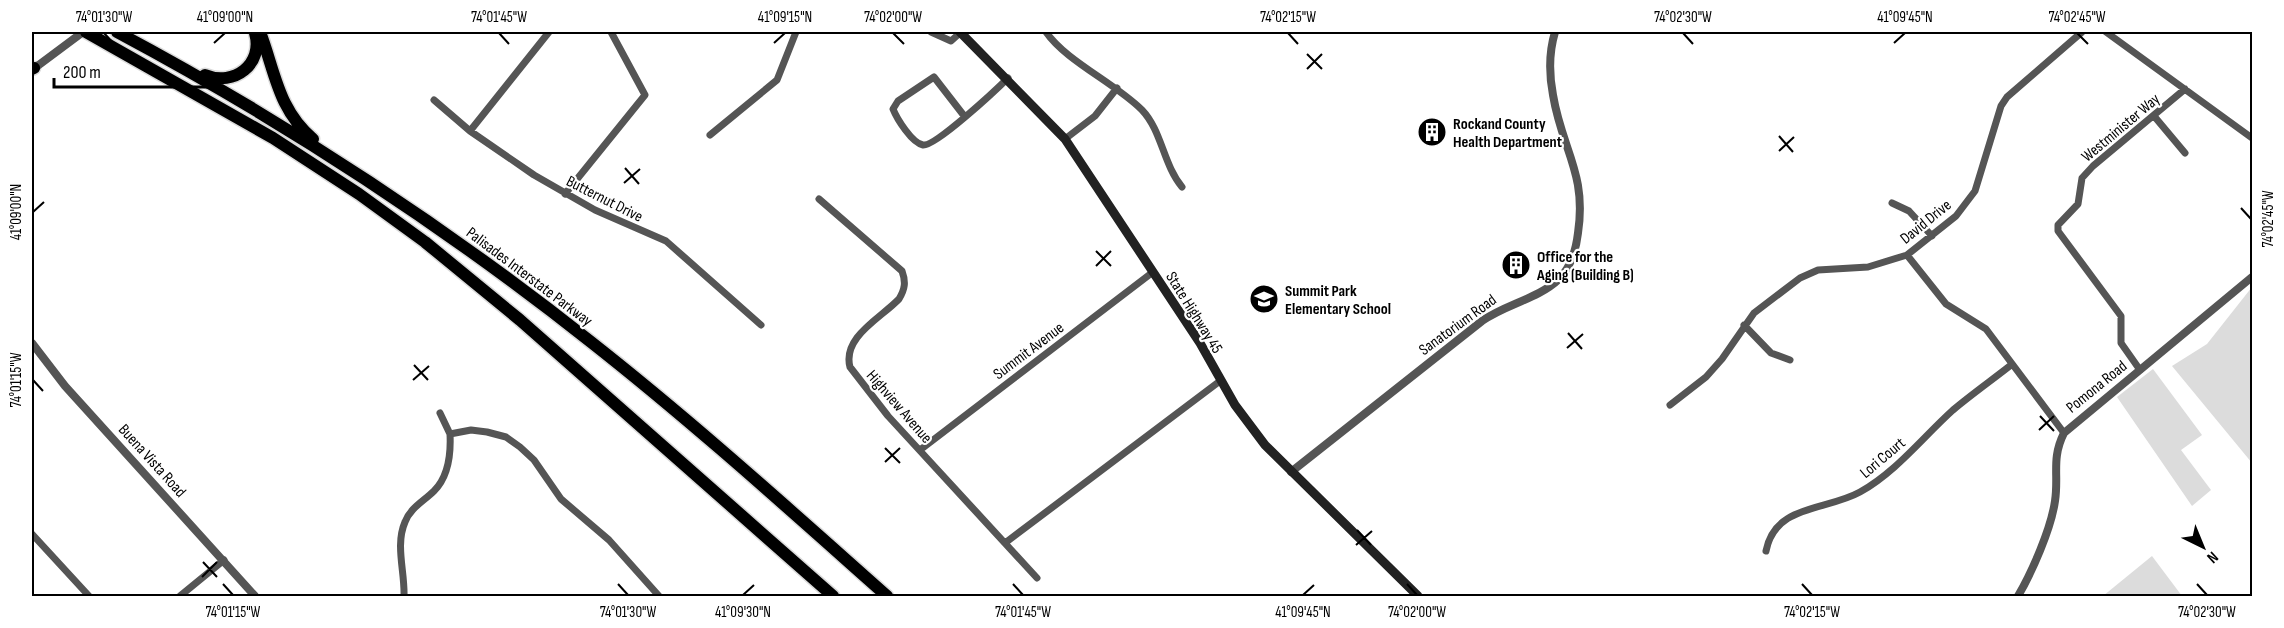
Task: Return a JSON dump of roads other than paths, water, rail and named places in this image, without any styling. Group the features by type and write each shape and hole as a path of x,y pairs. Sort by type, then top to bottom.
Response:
{"highway":[{"path":"84,32 291,149 433,249 528,326 833,597"},
{"path":"122,34 205,76 224,80 241,74 251,63 257,46 254,32"},
{"path":"260,32 278,90 293,119 310,138 374,185"},
{"name":"Palisades Interstate Parkway","path":"122,34 261,114 374,185 509,279 614,360 709,439 887,597"}],"main road":[{"name":"State Highway 45","path":"960,32 1008,78 1065,139 1200,343 1220,381 1265,445 1418,597"}],"street":[{"path":"32,69 84,32"},
{"path":"470,131 512,75 549,32"},
{"path":"565,194 645,95 611,32"},
{"path":"710,135 777,80 796,32"},
{"path":"931,32 951,40 960,32"},
{"path":"1046,32 1058,46 1117,88 1143,111 1153,127 1167,164 1182,187"},
{"name":"Sanatorium Road","path":"1291,472 1482,321 1496,311 1550,286 1566,269 1576,245 1581,200 1577,170 1552,94 1550,55 1555,32"},
{"name":"David Drive","path":"1670,405 1706,377 1722,359 1754,314 1800,278 1818,270 1868,267 1907,255 1956,216 1975,191 2001,106 2007,97 2082,32"},
{"path":"2106,32 2253,138"},
{"path":"964,117 934,77 898,101 893,109 910,134 925,146 964,117 1008,78"},
{"path":"1065,139 1095,116 1117,88"},
{"name":"Westminister Way","path":"2140,370 2121,343 2121,316 2058,231 2058,225 2078,204 2082,178 2185,89"},
{"name":"Butternut Drive","path":"434,100 470,131 565,194 631,228 666,241 761,324"},
{"path":"2154,116 2185,153"},
{"name":"Highview Avenue","path":"819,199 902,271 904,291 899,299 853,342 847,357 855,375 1037,578"},
{"path":"1892,203 1909,211 1932,236"},
{"path":"1907,255 1946,304 1986,329 2064,433"},
{"name":"Summit Avenue","path":"920,450 1153,272"},
{"name":"Pomona Road","path":"2018,597 2050,520 2055,502 2055,455 2064,433 2253,278"},
{"path":"1744,325 1771,353 1790,360"},
{"name":"Buena Vista Road","path":"32,343 65,386 255,597"},
{"name":"Lori Court","path":"1766,551 1773,530 1782,522 1802,511 1846,499 1862,491 1918,445 1953,411 2011,364"},
{"path":"1005,543 1220,381"},
{"path":"404,597 400,552 402,530 413,509 434,491 446,474 451,451 450,434 440,413"},
{"path":"450,434 471,430 506,438 538,466 561,499 609,540 659,597"},
{"path":"32,535 89,597"},
{"path":"180,597 224,560"}],"place":[{"name":"Rockand County Health Department","path":"1432,132"},
{"name":"Office for the Aging (Building B)","path":"1516,265"},
{"name":"Summit Park Elementary School","path":"1264,299"}]}
